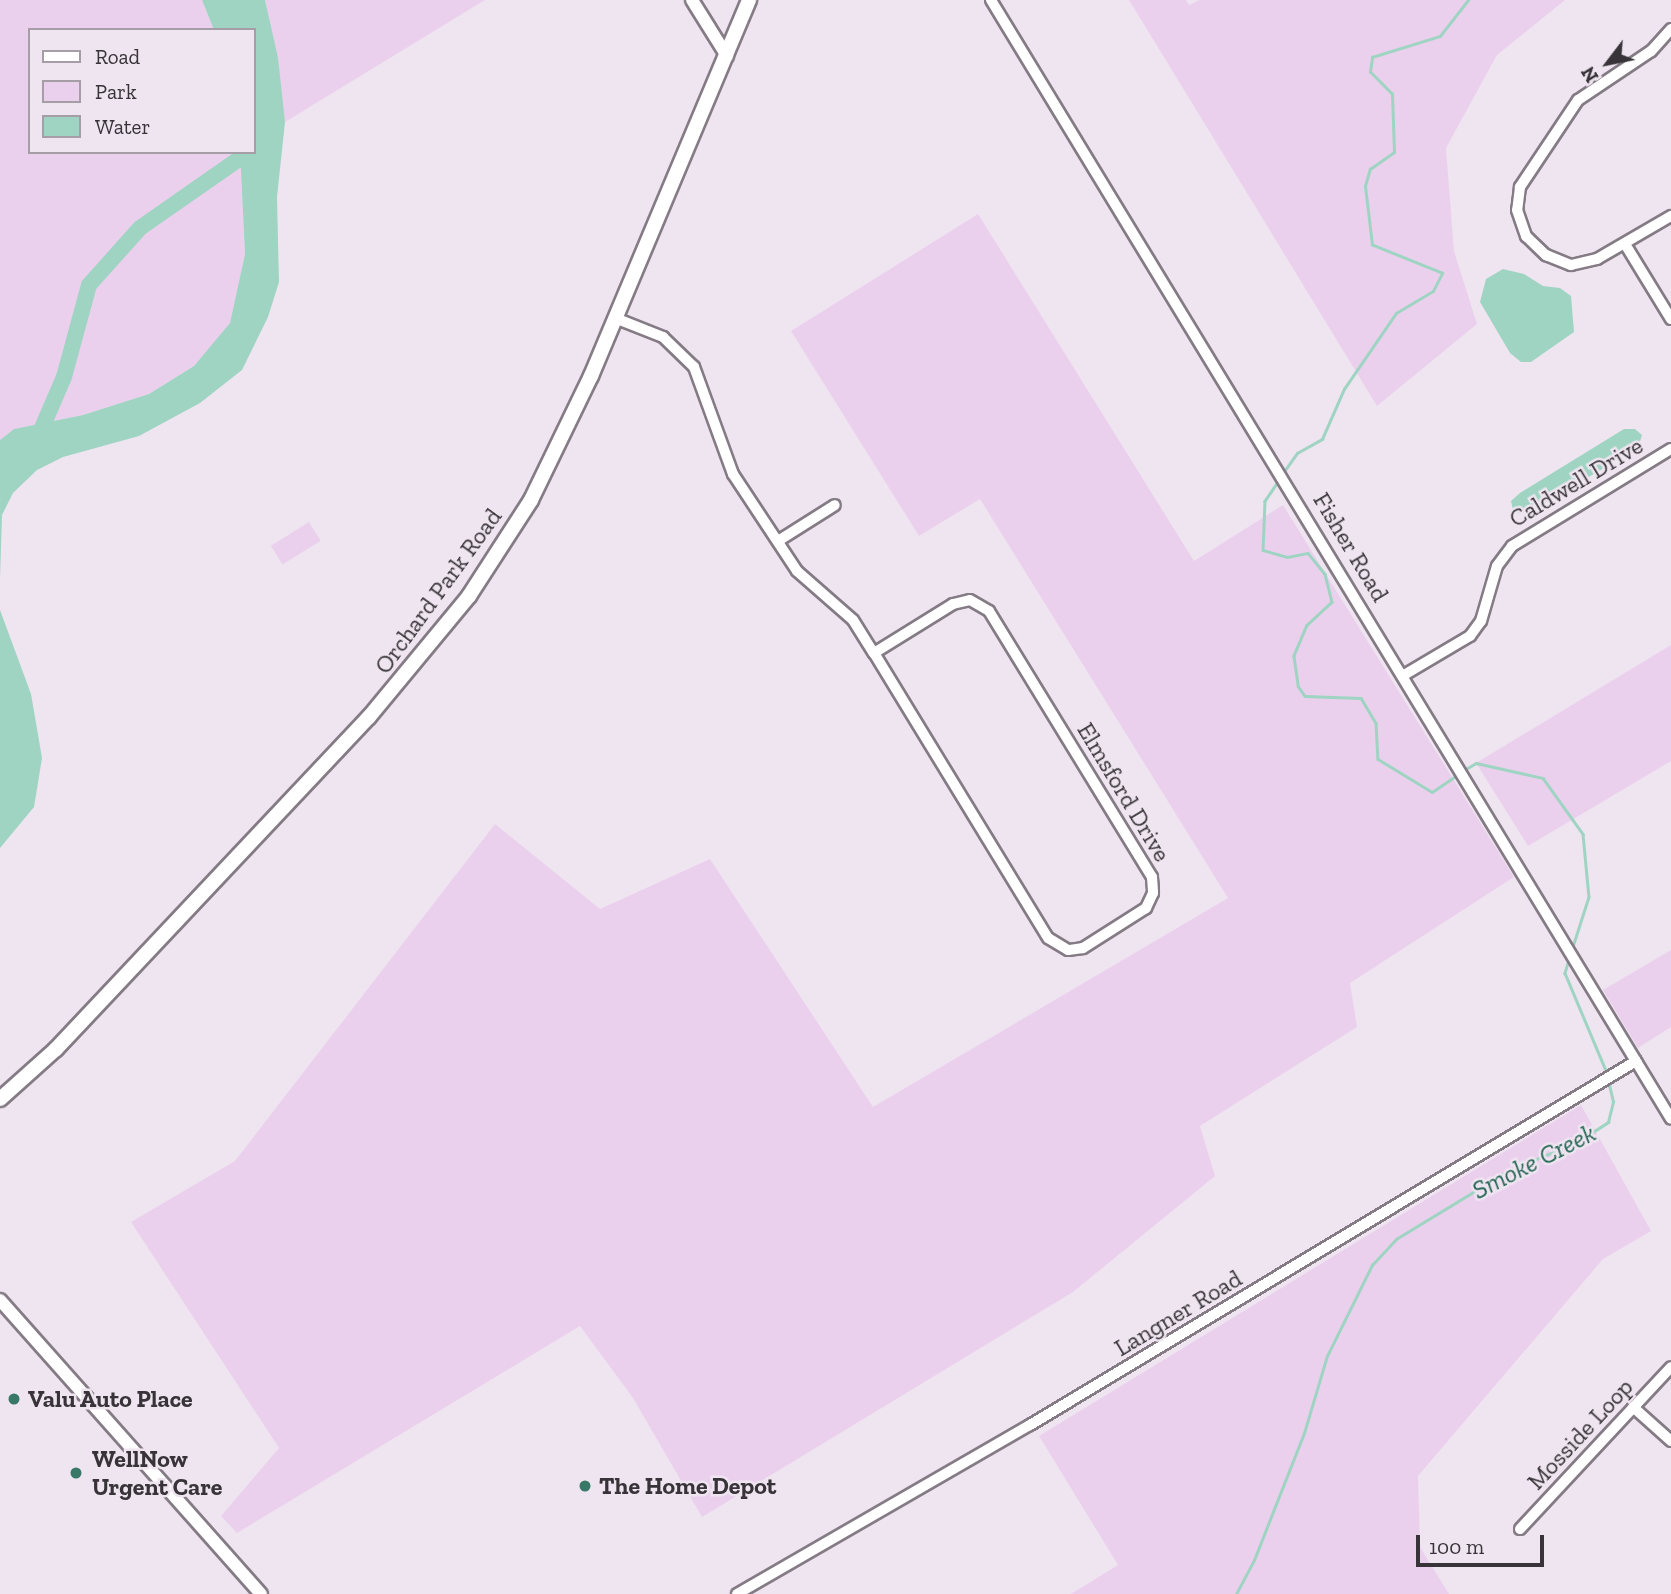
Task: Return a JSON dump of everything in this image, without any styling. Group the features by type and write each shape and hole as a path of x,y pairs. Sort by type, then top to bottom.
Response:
{"main road":[{"name":"Orchard Park Road","path":"0,1099 60,1045 429,649 531,500 615,318 749,0"}],"street":[{"path":"692,0 727,57"},
{"name":"Fisher Road","path":"991,0 1283,475 1671,1119"},
{"path":"1671,29 1651,51 1578,100 1520,187 1517,210 1526,236 1546,255 1571,265 1597,260 1671,216"},
{"path":"1625,244 1671,319"},
{"name":"Elmsford Drive","path":"615,318 663,337 694,367 706,391 724,456 806,581 853,620 1053,944 1068,950 1083,948 1146,908 1153,885 1148,868 984,606 970,600 953,604 874,653"},
{"name":"Caldwell Drive","path":"1404,675 1470,636 1482,621 1497,566 1512,546 1671,449"},
{"path":"778,541 835,505"},
{"name":"Langner Road","path":"737,1594 1009,1438 1636,1061"},
{"path":"0,1300 261,1594"},
{"name":"Mosside Loop","path":"1520,1529 1671,1367"},
{"path":"1633,1407 1671,1441"}],"green space":[{"path":"0,0 202,0 213,28 28,28 28,154 240,154 245,254 230,324 194,366 149,394 83,415 14,429 0,440"},
{"path":"265,0 485,0 285,122"},
{"path":"1129,0 1186,0 1189,5 1199,0 1565,0 1497,55 1446,148 1454,251 1477,324 1377,406"},
{"path":"978,214 1194,561 1283,505 1514,877 1350,983 1357,1027 1200,1126 1215,1176 1073,1292 702,1517 633,1398 580,1326 237,1533 221,1516 279,1448 131,1222 235,1161 495,824 600,909 710,859 873,1107 1228,898 980,499 919,536 791,331"},
{"path":"309,522 321,541 282,565 271,546"},
{"path":"1671,645 1671,761 1528,846 1476,763"},
{"path":"1671,950 1671,1027 1638,1048 1603,990"},
{"path":"1581,1105 1651,1231 1603,1259 1418,1476 1420,1547 1449,1594 1071,1594 1118,1565 1039,1436"}],"water":[{"path":"202,0 265,0 278,58 285,122 277,197 279,282 268,317 242,370 200,403 139,436 63,457 37,470 13,493 2,515 0,579 0,440 14,429 83,415 149,394 194,366 230,323 245,254 240,154 256,154 256,28 213,28"},
{"path":"1503,269 1524,274 1543,286 1560,288 1571,296 1574,332 1531,362 1521,362 1510,353 1480,302 1486,279"},
{"path":"1624,429 1635,429 1642,435 1638,448 1531,511 1520,514 1513,510 1511,501 1520,493"},
{"path":"0,610 31,694 42,758 34,807 0,848"}],"waterway":[{"path":"1283,473 1297,453 1322,439 1344,389 1396,313 1433,291 1442,273 1372,245 1365,186 1370,169 1394,152 1392,94 1370,72 1372,57 1440,36 1468,0"},
{"path":"39,435 64,377 89,285 140,228 246,154"},
{"path":"1280,479 1265,501 1263,550 1287,557 1308,553 1325,574 1332,602 1307,625 1294,656 1298,686 1305,696 1361,698 1376,723 1378,759 1432,792 1459,774"},
{"name":"Smoke Creek","path":"1464,770 1476,763 1543,778 1583,834 1589,897 1572,950"},
{"name":"Smoke Creek","path":"1569,960 1565,973 1607,1073"},
{"name":"Smoke Creek","path":"1236,1594 1254,1560 1304,1433 1327,1356 1372,1265 1396,1239 1508,1171 1579,1141 1608,1122 1613,1102 1608,1080"}],"place":[{"name":"Valu Auto Place","path":"14,1399"},
{"name":"WellNow Urgent Care","path":"76,1473"},
{"name":"The Home Depot","path":"585,1486"}]}
